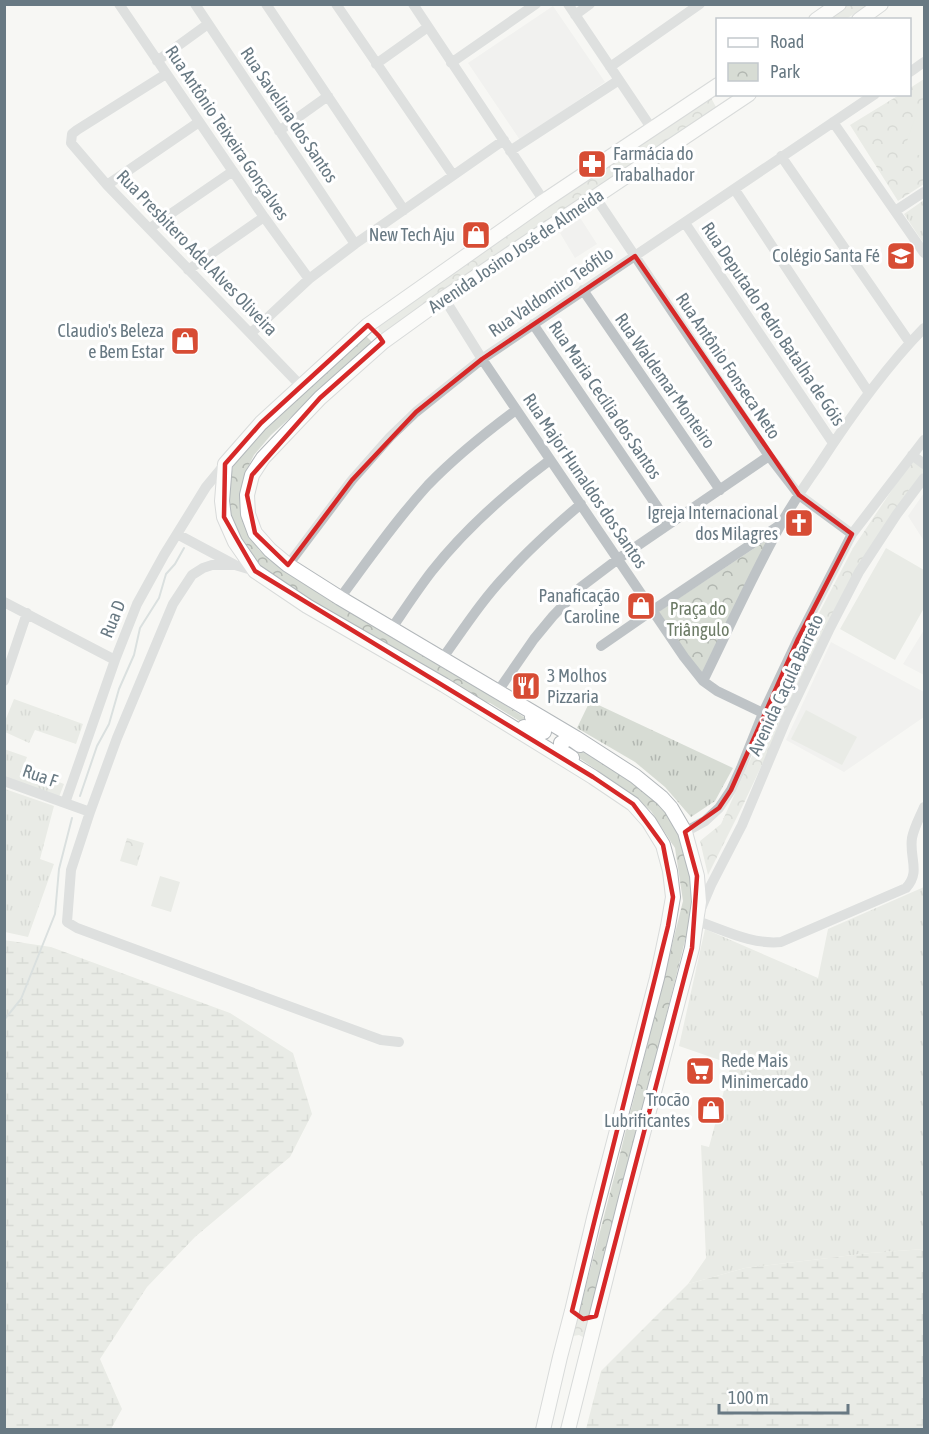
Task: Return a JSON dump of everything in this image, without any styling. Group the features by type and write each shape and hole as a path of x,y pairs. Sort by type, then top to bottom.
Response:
{"main road":[{"path":"819,18 839,4"},
{"path":"862,18 881,4"},
{"name":"Avenida Josino José de Almeida","path":"225,464 261,423 368,324 544,201 715,87"},
{"path":"719,96 726,111"},
{"name":"Avenida Josino José de Almeida","path":"498,691 340,598 288,565 270,550 255,533 248,514 247,495 252,475 263,458 320,398 384,342 444,298 746,96"},
{"path":"368,324 384,342"},
{"path":"225,464 222,501 224,517 235,542 255,571 307,606 444,685 610,788 633,804 649,822 663,844 670,871 673,897 668,926 657,978 594,1218 543,1430"},
{"path":"484,711 496,711 535,734 544,732 543,724 507,701 498,691"},
{"path":"498,691 636,776 662,798 671,808 685,832 698,876 699,902 692,948 568,1430"},
{"path":"610,788 601,778 561,751 561,743 570,738 603,759 616,763"},
{"path":"573,1311 583,1319 596,1316"},
{"path":"560,1357 570,1344 576,1341 582,1345 585,1358"}],"street":[{"name":"Rua Antônio Teixeira Gonçalves","path":"119,4 309,279"},
{"name":"Rua Savelina dos Santos","path":"195,4 355,244"},
{"path":"266,4 404,210"},
{"path":"336,4 453,176"},
{"path":"413,4 544,201"},
{"path":"451,63 536,4"},
{"path":"567,4 652,129"},
{"path":"575,15 590,4"},
{"path":"610,67 700,4"},
{"path":"157,61 208,24"},
{"path":"376,64 428,27"},
{"path":"911,71 924,62"},
{"name":"Rua Presbitero Adel Alves Oliveira","path":"166,74 77,130 72,134 71,143 107,185 301,386"},
{"path":"510,151 619,80"},
{"path":"279,131 328,96"},
{"name":"Rua Valdomiro Teófilo","path":"288,565 352,480 416,412 482,359 872,96"},
{"path":"107,185 199,122"},
{"path":"833,122 924,253"},
{"path":"251,333 309,279 504,140"},
{"path":"781,156 910,343"},
{"path":"150,228 233,171"},
{"path":"735,189 869,393"},
{"path":"895,211 924,192"},
{"name":"Rua Antônio Fonseca Neto","path":"596,198 769,456 799,495 852,534"},
{"path":"188,270 264,217"},
{"name":"Rua Deputado Pedro Batalha de Góis","path":"685,223 833,443"},
{"name":"Rua Waldemar Monteiro","path":"583,290 720,490"},
{"name":"Rua Major Hunaldos dos Santos","path":"444,298 516,410 684,657 703,681"},
{"name":"Rua Maria Cecília dos Santos","path":"533,324 669,524"},
{"path":"763,713 717,691 703,681 780,525 833,443 869,393 924,328"},
{"path":"340,598 397,521 429,484 473,442 516,410"},
{"name":"Avenida Caçula Barreto","path":"685,832 705,821 719,808 731,790 741,768 750,732 763,713 852,534 924,440"},
{"path":"912,455 924,464"},
{"path":"498,691 534,639 581,587 618,559 769,456"},
{"path":"392,628 432,572 469,529 514,486 550,460"},
{"name":"Rua D","path":"65,803 137,604 206,487 225,464"},
{"name":"Avenida Caçula Barreto","path":"697,919 711,885 742,825 786,720 854,581 897,514 924,478"},
{"path":"442,658 507,574 580,504"},
{"path":"601,646 780,525"},
{"path":"177,534 235,565 255,571"},
{"path":"235,565 212,565 203,568 192,575 173,604 117,738 70,870 68,922 88,932 381,1040 399,1041"},
{"path":"4,602 115,660"},
{"path":"4,681 27,613"},
{"name":"Rua F","path":"4,782 90,812"},
{"path":"697,919 756,941 781,942 906,888 911,883 915,869 912,842 924,807"}],"highlighted area":[{"path":"635,256 799,495 852,534 798,639 731,790 719,808 685,832 697,876 692,948 596,1316 583,1319 572,1311 668,926 673,897 663,845 633,804 593,777 255,571 224,517 225,464 261,423 368,325 379,336 383,342 320,398 252,475 247,495 255,533 288,565 352,480 416,412 482,359"}],"shaded area":[{"path":"553,6 605,82 520,140 468,63"},
{"path":"579,216 597,244 575,258 560,233"},
{"path":"924,493 924,541 908,516"},
{"path":"924,630 924,675 903,664"},
{"path":"831,642 924,692 924,717 844,772 786,740"}],"green space":[{"path":"844,5 868,5 848,18 824,18"},
{"path":"924,79 924,184 898,201 850,125 897,96 911,96 911,87"},
{"path":"710,96 716,107 711,111 384,334 379,332 377,321"},
{"path":"918,109 924,112 924,157 904,150"},
{"path":"924,200 924,244 904,214"},
{"path":"364,334 374,344 271,435 254,455 245,473 242,490 247,533 259,550 281,568 486,690 492,697 538,726 536,731 272,577 251,560 230,520 228,488 233,467 244,447"},
{"path":"912,460 924,468 924,471 881,532 806,671 708,875 700,841 721,824 794,661 853,548"},
{"name":"Praça do Triângulo","path":"771,537 701,674 658,612"},
{"path":"886,548 924,570 924,608 895,660 840,629"},
{"path":"14,699 83,724 76,744 35,730 29,743 5,732 5,721"},
{"path":"590,701 733,768 715,801 691,817 665,787 635,762 577,728"},
{"path":"806,710 857,737 842,765 791,739"},
{"path":"570,743 613,770 632,775 674,818 690,860 693,909 585,1338 579,1335 573,1336 683,901 675,848 651,811 629,792 566,749"},
{"path":"4,749 27,757 23,768 64,784 59,797 5,777"},
{"path":"5,789 54,806 40,859 54,864 28,937 5,932"},
{"path":"127,838 144,843 137,866 120,861"},
{"path":"160,876 180,882 171,912 151,906"},
{"path":"924,887 924,1249 745,1268 688,1284 706,1258 701,1145 709,1147 731,1064 679,1046 705,929 818,978 828,929"},
{"path":"4,940 51,947 230,1013 293,1053 312,1114 290,1157 195,1237 147,1287 100,1359 122,1409 111,1429 5,1429"},
{"path":"924,1249 924,1429 586,1429 601,1371 688,1284 745,1268"}],"waterway":[{"path":"80,796 97,746 109,724 119,689 134,655 140,628 159,598 166,574 184,548"},
{"path":"4,1020 21,999 55,914 59,869 72,818"}],"place":[{"name":"Farmácia do Trabalhador","path":"592,164"},
{"name":"New Tech Aju","path":"476,235"},
{"name":"Colégio Santa Fé","path":"901,256"},
{"name":"Claudio's Beleza e Bem Estar","path":"185,341"},
{"name":"Igreja Internacional dos Milagres","path":"799,523"},
{"name":"Panaficação Caroline","path":"641,606"},
{"name":"3 Molhos Pizzaria","path":"526,686"},
{"name":"Rede Mais Minimercado","path":"700,1071"},
{"name":"Trocão Lubrificantes","path":"711,1110"}]}
